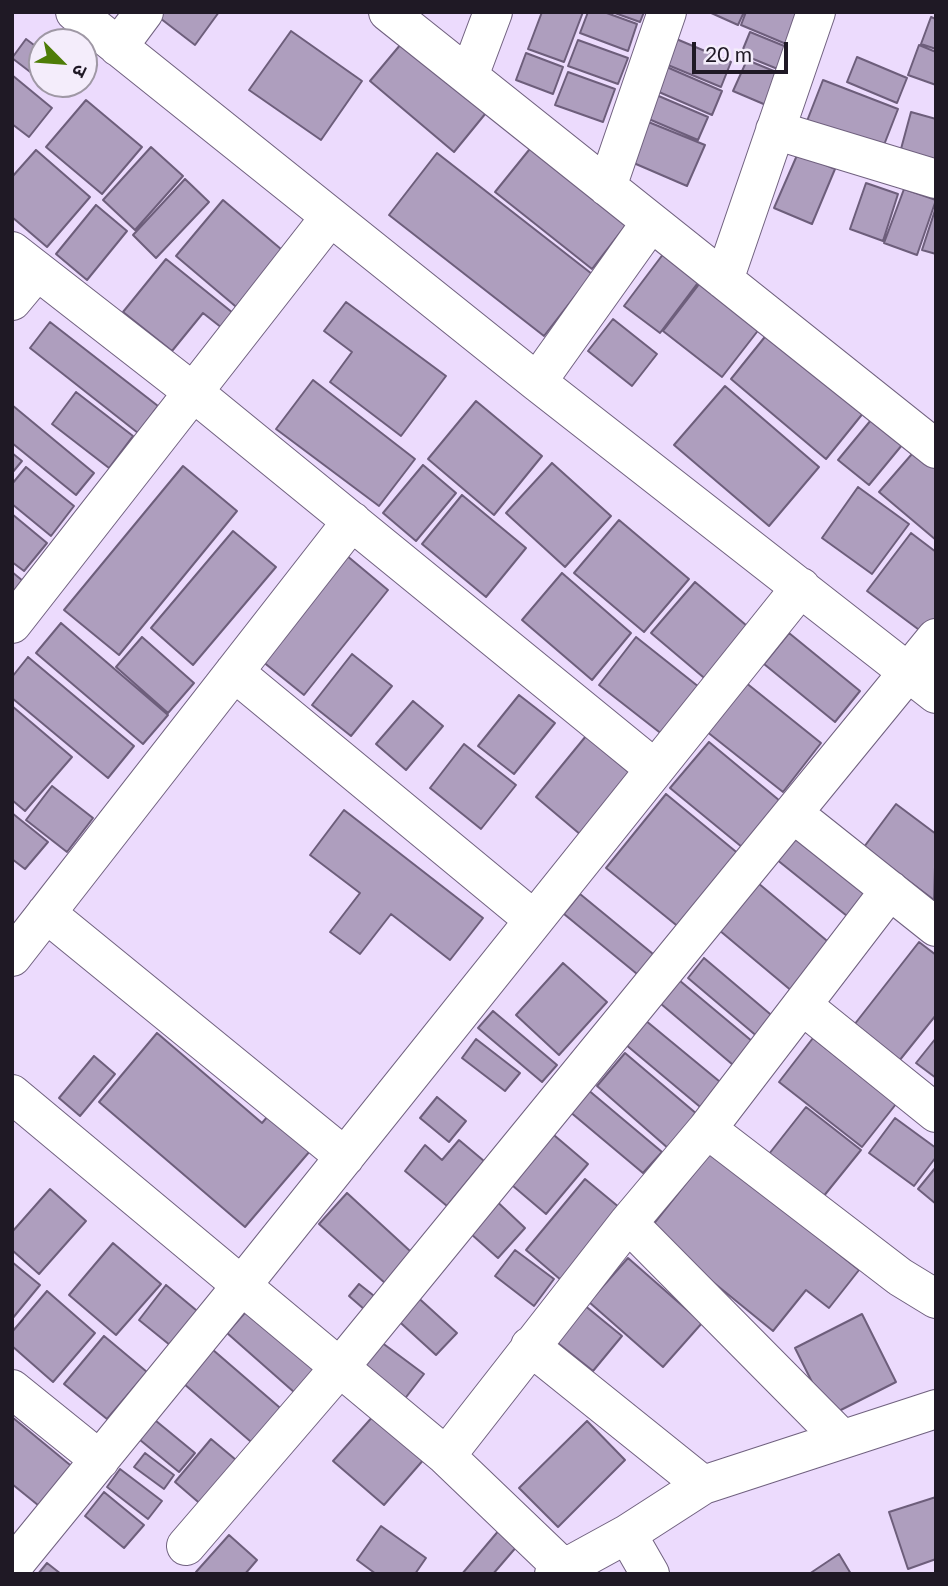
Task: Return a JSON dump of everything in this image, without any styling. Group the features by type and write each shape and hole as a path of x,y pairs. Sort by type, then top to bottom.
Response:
{"street":[{"path":"75,12 537,382 922,683"},
{"path":"118,47 144,12"},
{"path":"388,12 936,449"},
{"path":"468,76 493,12"},
{"path":"607,187 667,12"},
{"path":"724,280 816,12"},
{"path":"775,130 936,179"},
{"path":"12,624 330,217"},
{"path":"537,382 651,222"},
{"path":"12,301 24,261 193,392 655,769"},
{"path":"12,957 352,522"},
{"path":"12,1567 242,1285 801,587"},
{"path":"186,1546 340,1367 794,814 922,683 936,638"},
{"path":"234,672 534,920"},
{"path":"794,814 936,927"},
{"path":"446,1456 628,1223 707,1129 890,890"},
{"path":"46,913 345,1157"},
{"path":"802,1004 936,1113"},
{"path":"12,1094 446,1456 559,1571 627,1534 703,1485 936,1409"},
{"path":"707,1129 900,1277 936,1299"},
{"path":"628,1223 841,1438"},
{"path":"530,1346 703,1485"},
{"path":"12,1389 100,1460"},
{"path":"627,1534 650,1574"}],"building":[{"path":"159,12 219,12 195,45 156,15"},
{"path":"542,12 583,12 564,62 528,49"},
{"path":"588,12 604,12 637,24 628,51 580,33"},
{"path":"612,12 644,12 640,22"},
{"path":"709,12 744,12 738,25"},
{"path":"746,12 810,12 798,49 741,25"},
{"path":"931,17 936,19 936,49 921,44"},
{"path":"291,31 362,81 321,140 249,90"},
{"path":"750,32 794,50 785,72 741,54"},
{"path":"406,38 490,108 454,152 370,81"},
{"path":"674,38 731,62 721,87 663,63"},
{"path":"26,39 28,40 28,70 12,58"},
{"path":"578,40 628,58 618,84 568,66"},
{"path":"919,45 936,52 936,85 908,75"},
{"path":"526,53 563,67 553,94 516,80"},
{"path":"857,57 907,78 897,103 847,82"},
{"path":"747,60 786,76 773,108 733,91"},
{"path":"662,65 722,91 712,115 652,89"},
{"path":"568,72 615,89 603,122 555,105"},
{"path":"12,75 28,88 28,98 40,98 52,108 29,137 12,124"},
{"path":"823,80 898,109 882,150 807,121"},
{"path":"654,94 708,117 698,140 644,117"},
{"path":"86,100 142,147 102,194 46,147"},
{"path":"911,112 936,119 936,171 898,160"},
{"path":"646,121 705,145 687,186 629,161"},
{"path":"533,145 629,221 592,269 495,192"},
{"path":"151,147 183,176 135,230 103,200"},
{"path":"36,150 90,197 47,247 12,217 12,177"},
{"path":"437,153 592,274 544,336 389,215"},
{"path":"798,153 835,169 812,224 774,208"},
{"path":"185,179 209,202 156,258 133,235"},
{"path":"866,183 898,194 883,241 850,229"},
{"path":"904,189 936,200 917,255 884,243"},
{"path":"223,200 288,255 241,311 176,256"},
{"path":"96,205 127,231 87,280 56,254"},
{"path":"936,207 936,254 922,250"},
{"path":"670,245 706,272 660,333 624,306"},
{"path":"166,259 233,313 222,328 203,313 172,351 123,312"},
{"path":"700,283 760,328 722,377 663,331"},
{"path":"346,302 446,376 401,436 330,382 352,352 324,331"},
{"path":"613,319 657,354 632,386 588,351"},
{"path":"50,322 158,406 138,433 30,348"},
{"path":"768,333 864,412 826,459 731,379"},
{"path":"313,380 415,459 379,506 276,429"},
{"path":"725,386 819,467 769,526 674,445"},
{"path":"76,392 133,436 109,468 52,424"},
{"path":"476,401 542,456 494,515 428,459"},
{"path":"12,405 94,473 76,495 12,443"},
{"path":"876,414 907,439 869,485 838,460"},
{"path":"918,447 936,462 936,540 879,492"},
{"path":"12,453 22,461 12,473"},
{"path":"552,463 611,516 565,567 506,513"},
{"path":"423,465 456,493 416,541 383,513"},
{"path":"183,466 237,511 119,655 64,610"},
{"path":"26,467 74,506 51,536 12,504 12,484"},
{"path":"858,487 909,524 872,574 822,538"},
{"path":"462,495 526,548 486,597 422,544"},
{"path":"12,514 47,543 24,571 12,562"},
{"path":"619,520 689,579 644,632 574,573"},
{"path":"233,531 276,567 193,665 151,628"},
{"path":"911,533 936,552 936,630 930,638 867,591"},
{"path":"346,555 388,590 304,695 262,661"},
{"path":"12,572 23,581 12,594"},
{"path":"562,573 631,633 592,680 522,620"},
{"path":"695,582 753,631 709,682 651,633"},
{"path":"61,623 168,715 143,744 36,653"},
{"path":"789,633 860,691 835,722 764,664"},
{"path":"142,637 194,683 168,713 116,667"},
{"path":"636,637 709,695 672,742 599,685"},
{"path":"352,654 392,686 351,736 312,705"},
{"path":"28,657 134,746 108,778 12,698 12,677"},
{"path":"745,682 821,743 783,792 706,731"},
{"path":"519,695 555,723 514,774 478,746"},
{"path":"413,701 443,726 406,770 376,744"},
{"path":"12,706 72,757 25,811 12,800"},
{"path":"586,736 631,774 581,835 536,797"},
{"path":"709,742 786,806 748,852 670,788"},
{"path":"464,744 516,785 481,829 430,788"},
{"path":"52,786 93,818 67,852 26,820"},
{"path":"666,794 746,860 686,933 606,868"},
{"path":"896,804 936,834 934,900 864,847"},
{"path":"344,810 483,918 450,960 391,914 360,954 330,932 360,893 310,855"},
{"path":"12,813 48,842 25,869 12,859"},
{"path":"796,835 871,895 852,920 776,859"},
{"path":"758,883 832,945 793,992 719,930"},
{"path":"580,894 664,963 648,983 564,914"},
{"path":"919,942 936,955 936,1015 899,1061 854,1025"},
{"path":"704,958 776,1019 759,1038 688,978"},
{"path":"563,963 607,1002 559,1055 516,1015"},
{"path":"673,975 759,1047 739,1070 654,998"},
{"path":"493,1011 557,1065 542,1082 478,1028"},
{"path":"645,1020 725,1086 705,1111 625,1044"},
{"path":"157,1033 262,1123 268,1116 310,1151 245,1227 99,1102"},
{"path":"813,1038 896,1104 862,1147 779,1082"},
{"path":"936,1038 936,1078 916,1063"},
{"path":"476,1039 520,1073 505,1091 462,1058"},
{"path":"625,1053 698,1115 669,1149 597,1086"},
{"path":"94,1056 115,1074 80,1116 59,1098"},
{"path":"587,1089 662,1152 643,1173 569,1111"},
{"path":"437,1097 466,1121 449,1142 420,1118"},
{"path":"806,1107 861,1150 823,1197 769,1154"},
{"path":"895,1118 936,1148 936,1157 914,1186 869,1153"},
{"path":"548,1130 588,1164 546,1214 506,1180"},
{"path":"459,1140 484,1161 447,1206 405,1171 425,1145 442,1160"},
{"path":"711,1152 859,1270 829,1308 806,1290 773,1331 649,1230"},
{"path":"936,1167 936,1204 918,1189"},
{"path":"585,1179 620,1208 561,1280 526,1250"},
{"path":"50,1189 86,1221 39,1274 12,1250 12,1232"},
{"path":"347,1193 422,1262 395,1292 319,1224"},
{"path":"489,1194 525,1228 498,1258 461,1225"},
{"path":"113,1243 161,1284 116,1335 69,1295"},
{"path":"515,1250 554,1279 534,1306 495,1276"},
{"path":"628,1258 702,1323 663,1367 589,1302"},
{"path":"12,1262 40,1285 12,1319"},
{"path":"359,1284 383,1303 372,1316 349,1296"},
{"path":"166,1285 208,1320 181,1354 139,1320"},
{"path":"47,1291 95,1333 53,1382 12,1346 12,1332"},
{"path":"413,1293 457,1333 436,1355 392,1315"},
{"path":"578,1300 622,1336 593,1371 549,1336"},
{"path":"251,1306 327,1372 303,1400 227,1333"},
{"path":"862,1314 896,1382 829,1416 795,1348"},
{"path":"104,1336 147,1372 107,1419 64,1384"},
{"path":"381,1342 424,1374 400,1405 358,1373"},
{"path":"205,1343 286,1413 257,1447 176,1377"},
{"path":"375,1414 425,1458 384,1505 333,1461"},
{"path":"150,1416 195,1453 179,1472 134,1435"},
{"path":"12,1417 81,1474 49,1514 12,1484"},
{"path":"587,1421 625,1460 558,1527 519,1488"},
{"path":"211,1439 248,1470 211,1513 175,1482"},
{"path":"145,1453 174,1475 164,1489 134,1467"},
{"path":"120,1469 162,1501 148,1519 107,1487"},
{"path":"104,1492 144,1525 124,1548 85,1516"},
{"path":"936,1497 936,1559 908,1569 889,1512"},
{"path":"381,1526 426,1558 415,1574 376,1574 357,1560"},
{"path":"500,1529 518,1545 493,1574 462,1574"},
{"path":"229,1535 257,1560 245,1574 198,1574 196,1572"},
{"path":"839,1554 851,1574 809,1574"},
{"path":"47,1563 61,1574 38,1574"}]}
